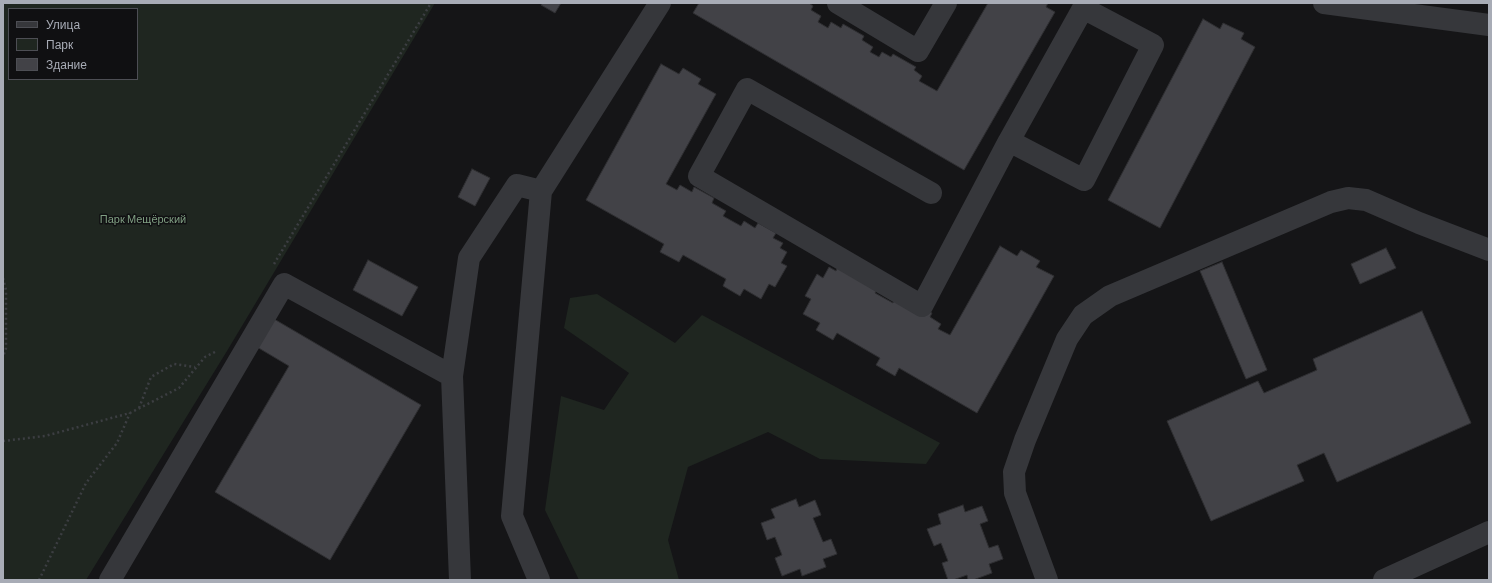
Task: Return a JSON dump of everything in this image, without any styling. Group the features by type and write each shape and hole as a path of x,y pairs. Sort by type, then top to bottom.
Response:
{"street":[{"path":"539,580 512,516 541,191 660,3"},
{"path":"838,3 918,51 946,3"},
{"path":"1324,3 1489,25"},
{"path":"931,193 747,89 699,176 922,306 1009,141 1084,5 1153,45 1084,180 1009,141"},
{"path":"460,580 452,376 469,258 517,184 541,191"},
{"path":"1047,580 1015,493 1014,472 1025,440 1067,339 1083,316 1110,296 1330,202 1348,198 1366,200 1419,223 1489,250"},
{"path":"110,580 277,277 452,376"},
{"path":"1384,580 1489,532"}],"path":[{"path":"277,277 431,3"},
{"path":"3,278 6,290 6,348 3,357"},
{"path":"3,442 45,436 130,413 179,388 205,357 218,351 222,352"},
{"path":"139,408 151,377 174,364 196,367"},
{"path":"39,580 86,483 117,443 130,413"}],"green space":[{"name":"Парк Мещёрский","path":"3,3 435,3 227,351 86,580 3,580"},
{"path":"597,294 675,343 702,315 940,443 926,464 820,459 768,432 688,467 668,540 679,580 579,580 545,510 561,396 604,410 629,373 564,328 570,298"}],"building":[{"path":"542,3 561,3 555,13 541,5"},
{"path":"699,3 809,3 813,6 811,10 821,16 818,22 828,28 831,22 841,28 843,24 864,36 862,40 873,47 870,52 879,57 882,52 891,57 893,54 916,67 914,70 922,76 919,81 937,91 988,3 1048,3 1046,7 1055,12 964,170 693,13"},
{"path":"1203,19 1220,29 1223,23 1244,33 1241,39 1255,47 1160,228 1108,200"},
{"path":"661,64 679,74 683,68 701,79 698,84 716,94 666,184 677,190 680,185 692,192 694,187 714,198 712,203 726,211 723,216 741,226 744,221 755,228 758,223 776,233 773,238 783,243 780,248 787,252 781,263 787,266 775,287 769,284 761,299 744,289 740,296 723,286 726,279 683,255 679,262 660,252 664,244 586,200"},
{"path":"472,169 490,178 475,206 458,197"},
{"path":"1000,246 1017,256 1021,250 1040,261 1036,267 1054,276 977,413 899,368 895,376 876,365 880,358 837,333 833,340 816,330 820,323 803,314 811,299 805,296 817,274 823,278 829,267 836,271 838,266 878,288 875,293 893,303 895,298 912,302 932,313 930,317 941,324 938,329 950,335"},
{"path":"1386,248 1396,268 1360,284 1351,264"},
{"path":"368,260 418,287 402,316 353,290"},
{"path":"1222,262 1267,370 1246,379 1200,271"},
{"path":"1422,311 1471,423 1337,482 1324,453 1297,465 1304,481 1211,521 1167,421 1258,381 1264,393 1317,370 1313,359"},
{"path":"274,319 421,405 330,560 215,492 289,366 257,347"},
{"path":"796,499 799,507 815,500 821,515 813,518 823,542 831,539 837,554 823,559 826,567 802,576 800,569 782,576 775,558 782,555 775,537 767,540 761,523 775,518 771,509"},
{"path":"963,505 965,512 982,506 988,521 980,524 989,548 998,545 1003,559 989,564 992,573 973,580 968,580 967,575 953,580 948,580 942,563 948,561 941,543 934,546 927,529 941,524 938,514"}]}
